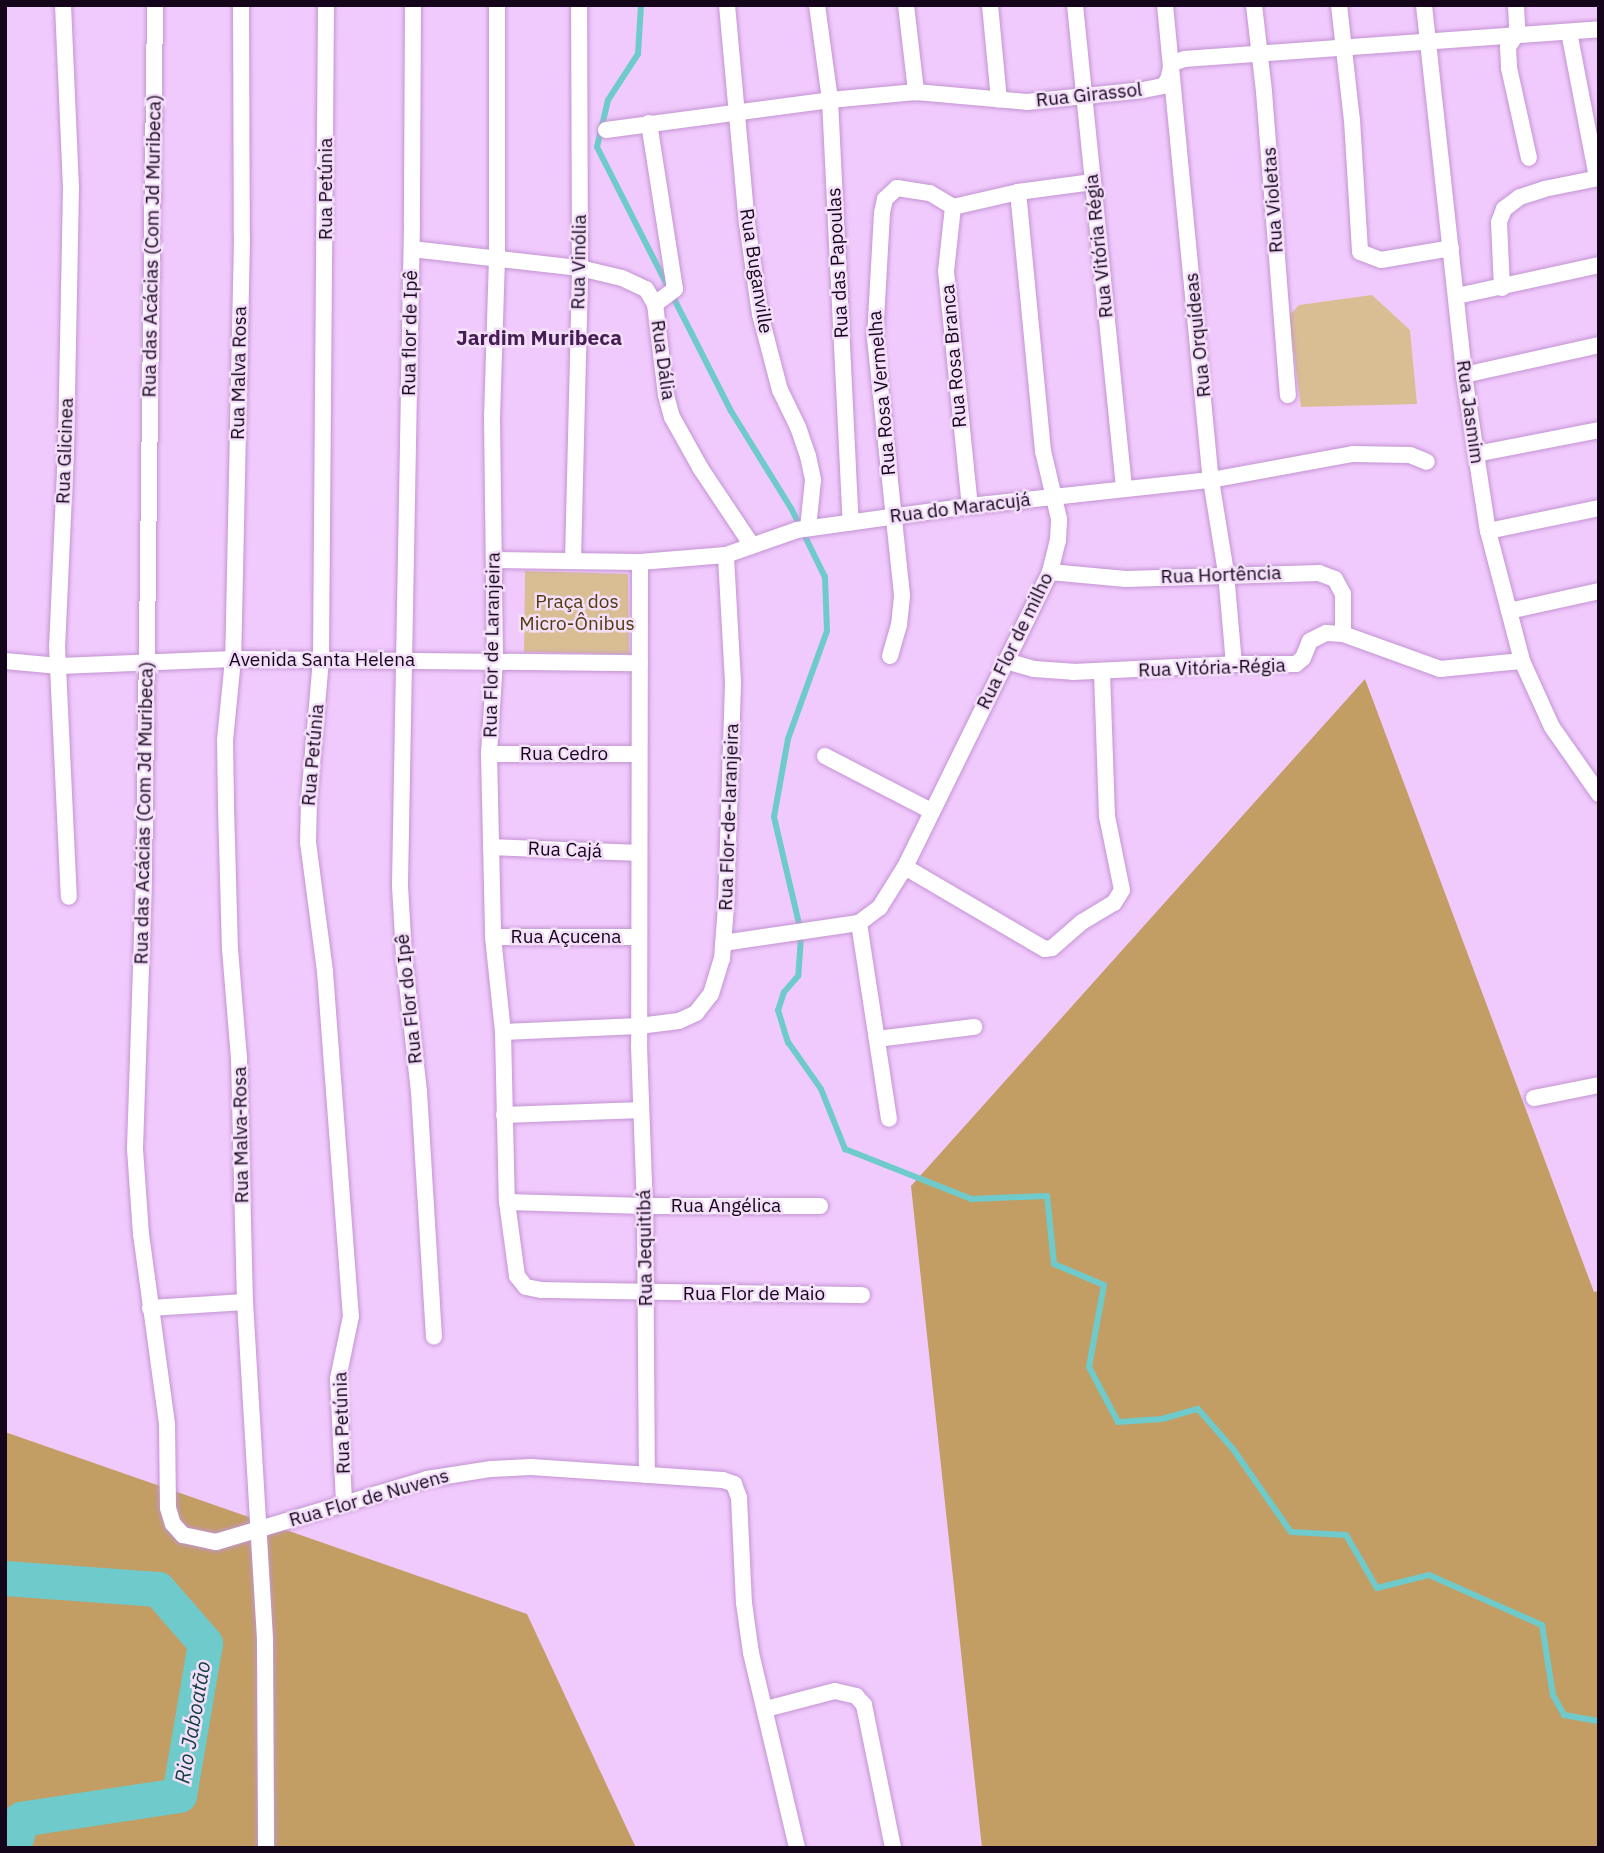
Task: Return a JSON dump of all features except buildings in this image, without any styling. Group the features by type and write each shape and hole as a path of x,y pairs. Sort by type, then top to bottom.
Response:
{"street":[{"name":"Rua Glicinea","path":"63,5 71,187 59,666 69,897"},
{"name":"Rua das Acácias (Com Jd Muribeca)","path":"155,5 144,877 135,1186 167,1424 168,1508 173,1524 183,1535 200,1541 216,1542 260,1530"},
{"name":"Rua Malva Rosa","path":"226,740 233,659 242,238 241,5"},
{"name":"Rua Petúnia","path":"326,5 321,659 308,842 325,972 351,1316 338,1379 344,1501"},
{"name":"Rua flor de Ipê","path":"404,660 412,249 413,5"},
{"name":"Rua Flor de Laranjeira","path":"497,5 497,258 492,416 495,660 489,754 493,937 503,1032 507,1202 513,1257 522,1283"},
{"name":"Rua Vinólia","path":"573,561 580,268 579,5"},
{"name":"Rua Buganville","path":"727,5 747,223 760,314 780,390 798,427 813,480 803,529"},
{"name":"Rua das Papoulas","path":"817,5 830,100 851,522"},
{"path":"906,5 916,92"},
{"path":"990,5 999,100"},
{"name":"Rua Vitória Régia","path":"1075,5 1124,487"},
{"name":"Rua Orquídeas","path":"1165,5 1211,480 1226,573 1234,664"},
{"name":"Rua Violetas","path":"1254,5 1288,395"},
{"path":"1339,5 1360,252 1381,260 1451,248"},
{"name":"Rua Jasmim","path":"1424,5 1464,375 1489,531 1522,661 1552,727 1599,794"},
{"path":"1516,5 1516,35 1508,47 1509,68 1529,158"},
{"path":"1172,63 1258,52 1426,43 1599,29"},
{"path":"1502,288 1499,222 1504,209 1520,197 1544,189 1598,178 1569,32"},
{"name":"Rua Girassol","path":"606,130 830,100 916,92 1027,102 1154,89 1168,80 1172,63"},
{"path":"1581,92 1599,90"},
{"name":"Rua Dália","path":"649,123 676,289 655,304 666,395 672,417 701,469 751,544"},
{"path":"953,207 1018,192 1092,182"},
{"name":"Rua Rosa Vermelha","path":"890,656 899,625 902,595 875,338 882,213 885,200 897,188 930,193 953,207"},
{"name":"Rua Flor de milho","path":"859,923 880,907 905,867 1050,572 1058,540 1059,519 1043,451 1018,192"},
{"name":"Rua Rosa Branca","path":"953,207 946,271 970,506"},
{"path":"412,249 580,268 622,278 646,289 655,304"},
{"path":"1457,296 1599,265"},
{"path":"1464,375 1599,345"},
{"path":"1476,454 1599,430"},
{"name":"Rua do Maracujá","path":"494,560 640,562 726,555 751,544 803,529 1124,487 1211,480 1353,453 1397,453 1427,462"},
{"path":"1489,531 1599,508"},
{"name":"Rua Flor-de-laranjeira","path":"503,1032 639,1026 678,1021 696,1013 711,994 723,943 733,682 726,555"},
{"name":"Rua Jequitibá","path":"640,562 638,937 645,1206 647,1475"},
{"name":"Rua Hortência","path":"1050,572 1126,579 1226,573 1309,572 1335,579 1343,594 1343,634"},
{"path":"1509,611 1599,592"},
{"name":"Rua Vitória-Régia","path":"1006,661 1034,669 1102,672 1234,664 1296,664 1315,637 1326,633 1343,634"},
{"path":"1343,634 1440,669 1522,661"},
{"name":"Avenida Santa Helena","path":"5,661 59,666 233,659 640,663"},
{"name":"Rua Flor do Ipê","path":"404,660 400,886 404,956 419,1092 434,1338"},
{"path":"905,867 1039,948 1052,948 1082,922 1114,903 1122,890 1107,816 1102,672"},
{"name":"Rua Malva-Rosa","path":"226,740 245,1302 265,1641 266,1848"},
{"name":"Rua Cedro","path":"489,754 638,754"},
{"path":"825,755 931,811"},
{"name":"Rua Cajá","path":"491,847 639,853"},
{"path":"723,943 859,923 889,1119"},
{"name":"Rua Açucena","path":"493,937 638,937"},
{"path":"877,1039 974,1027"},
{"path":"1534,1098 1599,1085"},
{"path":"505,1115 641,1110"},
{"name":"Rua Angélica","path":"507,1202 645,1206 820,1206"},
{"name":"Rua Flor de Maio","path":"522,1283 542,1290 645,1294 862,1295"},
{"path":"150,1308 245,1302"},
{"name":"Rua Flor de Nuvens","path":"260,1530 344,1501 427,1479 491,1469 531,1467 647,1475"},
{"path":"647,1475 723,1480 737,1488 747,1626 797,1848"},
{"path":"765,1709 821,1693 835,1691 856,1696 864,1705 870,1725 893,1848"}],"green space":[{"path":"1372,295 1410,330 1417,404 1301,407 1289,316 1299,305"},
{"name":"Praça dos Micro-Ônibus","path":"525,571 628,574 629,654 524,652"}],"shaded area":[{"path":"1365,679 1594,1292 1599,1291 1599,1848 982,1848 911,1186"},
{"path":"5,1432 527,1614 636,1848 5,1848"}],"waterway":[{"path":"641,5 638,54 608,100 597,147 731,411 791,508 825,577 827,631 788,739 774,817 799,924"},
{"path":"801,937 798,976 784,992 778,1010 788,1042 821,1089 845,1149 971,1199 1047,1196 1054,1264 1104,1285 1089,1367 1118,1422 1162,1419 1198,1409 1233,1449 1291,1532 1346,1535 1377,1588 1429,1575 1542,1625 1553,1695 1564,1715 1599,1721"},
{"name":"Rio Jaboatão","path":"5,1578 158,1589 205,1643 179,1795 21,1819 13,1848"}],"district":[{"name":"Jardim Muribeca","path":"539,337"}]}
